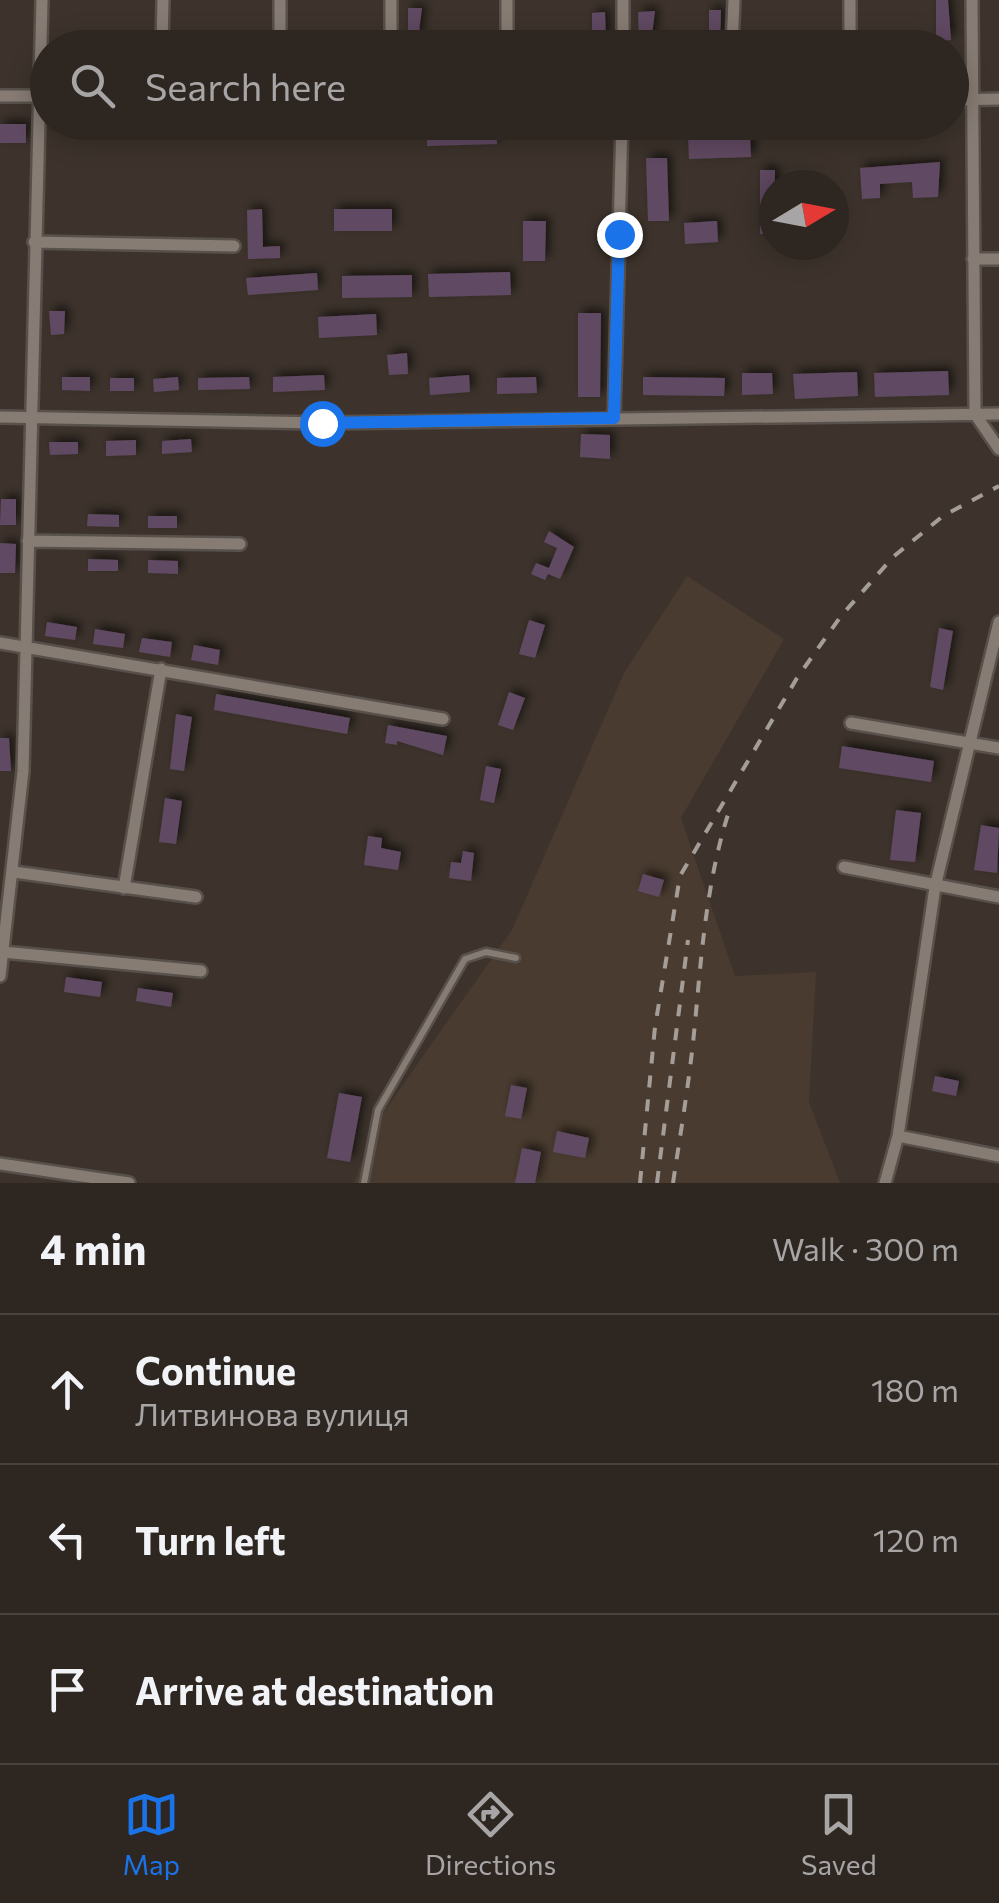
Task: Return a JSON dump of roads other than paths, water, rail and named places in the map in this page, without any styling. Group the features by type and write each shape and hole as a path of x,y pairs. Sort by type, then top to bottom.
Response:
{"street":[{"path":"42,0 43,30"},
{"path":"162,30 163,0"},
{"path":"280,0 280,30"},
{"path":"390,30 391,0"},
{"path":"507,0 507,30"},
{"path":"622,30 623,0"},
{"path":"733,30 734,0"},
{"path":"850,0 850,30"},
{"path":"972,0 975,414 999,449"},
{"path":"0,96 30,96"},
{"path":"971,99 999,99"},
{"path":"0,976 23,772 34,242 41,140"},
{"path":"614,418 622,140"},
{"path":"34,242 234,246"},
{"path":"973,259 999,259"},
{"path":"0,417 322,423 999,414"},
{"path":"28,540 240,544"},
{"path":"885,1183 898,1136 936,887 966,743 999,622"},
{"path":"0,642 443,719"},
{"path":"124,888 161,669"},
{"path":"852,723 999,748"},
{"path":"844,867 999,897"},
{"path":"14,872 196,897"},
{"path":"3,952 201,971"},
{"path":"898,1136 999,1156"},
{"path":"0,1164 130,1183"}],"lane":[{"path":"364,1183 378,1110 465,959 486,952 516,958"}],"railway":[{"path":"640,1183 655,1027 680,876 797,678 841,616 893,557 943,516 999,486"},
{"path":"673,1183 707,913 731,805"},
{"path":"657,1183 688,940"}]}
